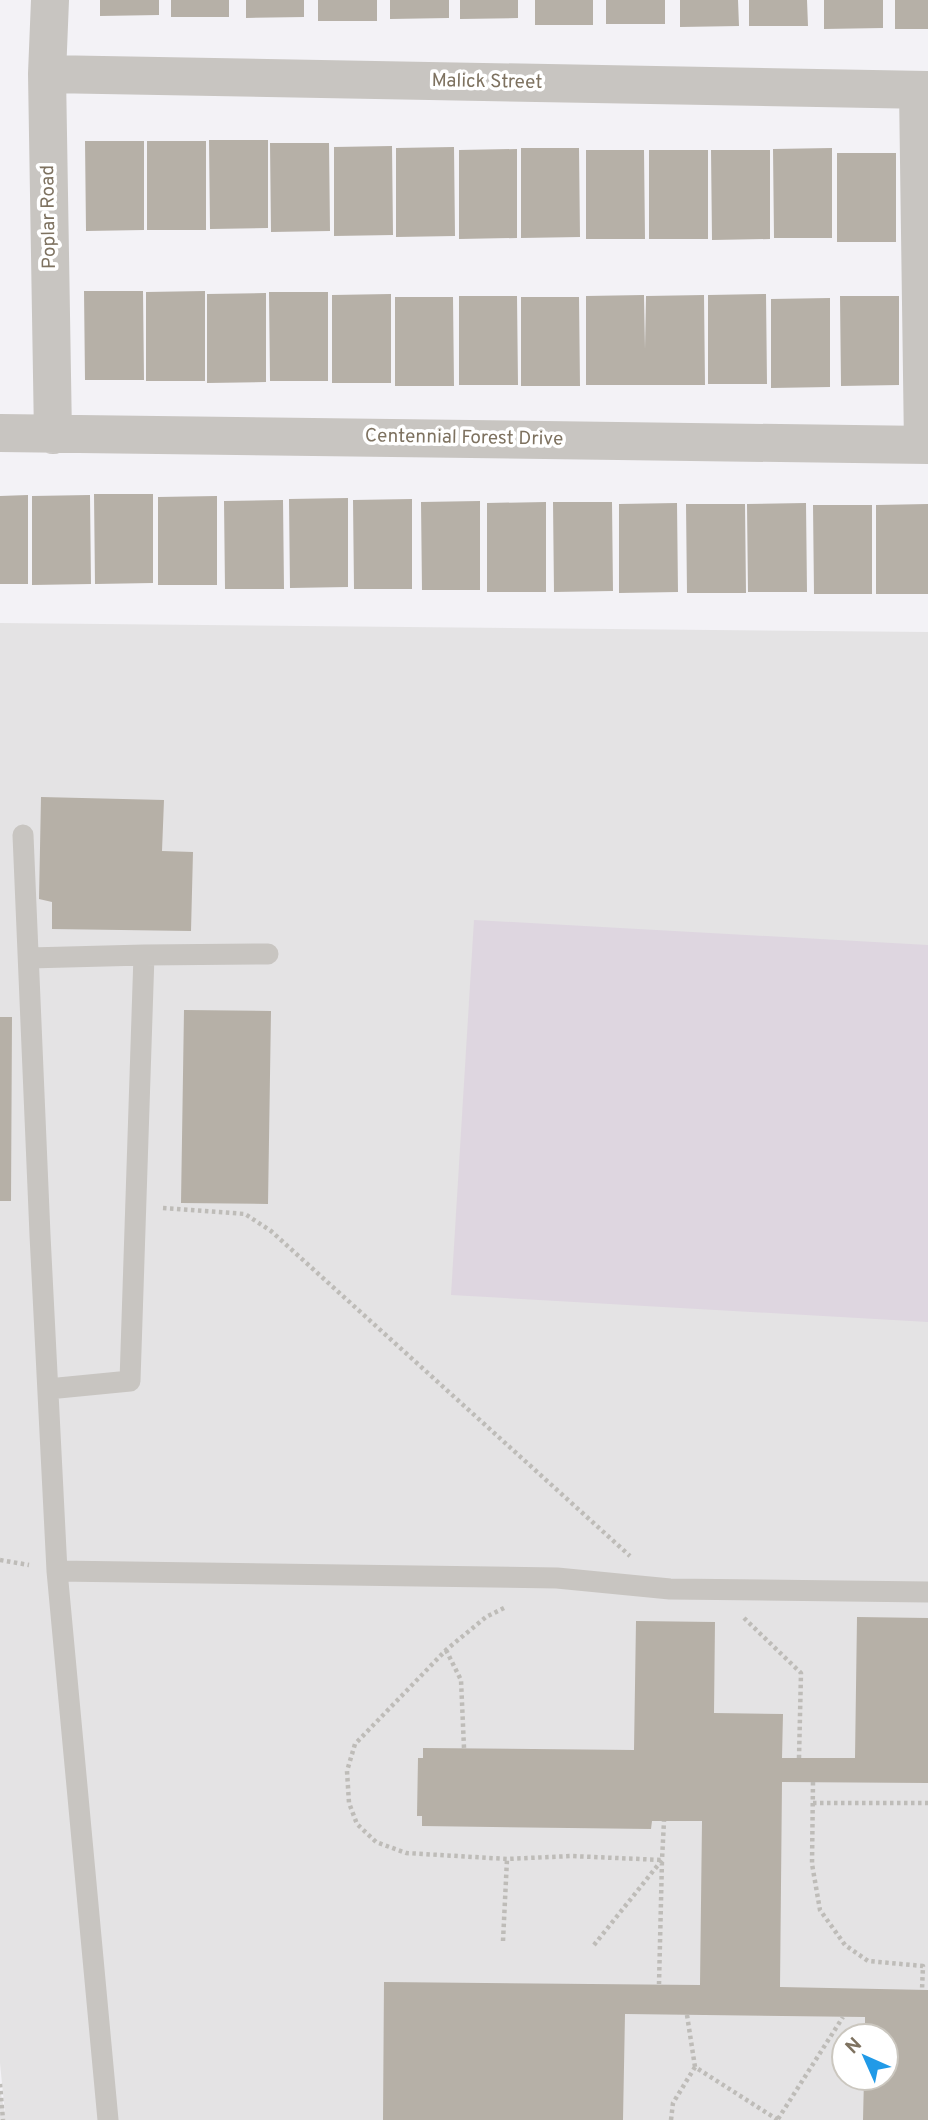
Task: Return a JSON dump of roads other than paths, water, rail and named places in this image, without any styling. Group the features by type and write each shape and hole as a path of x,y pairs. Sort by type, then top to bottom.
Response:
{"street":[{"name":"Poplar Road","path":"50,0 47,74 53,435"},
{"name":"Malick Street","path":"47,74 923,90"},
{"path":"923,90 925,445"},
{"name":"Centennial Forest Drive","path":"0,433 925,445"}],"lane":[{"path":"23,835 57,1570 108,2120"},
{"path":"29,958 268,954"},
{"path":"48,1390 130,1381 144,955"},
{"path":"57,1570 557,1578 670,1589 928,1592"}]}
